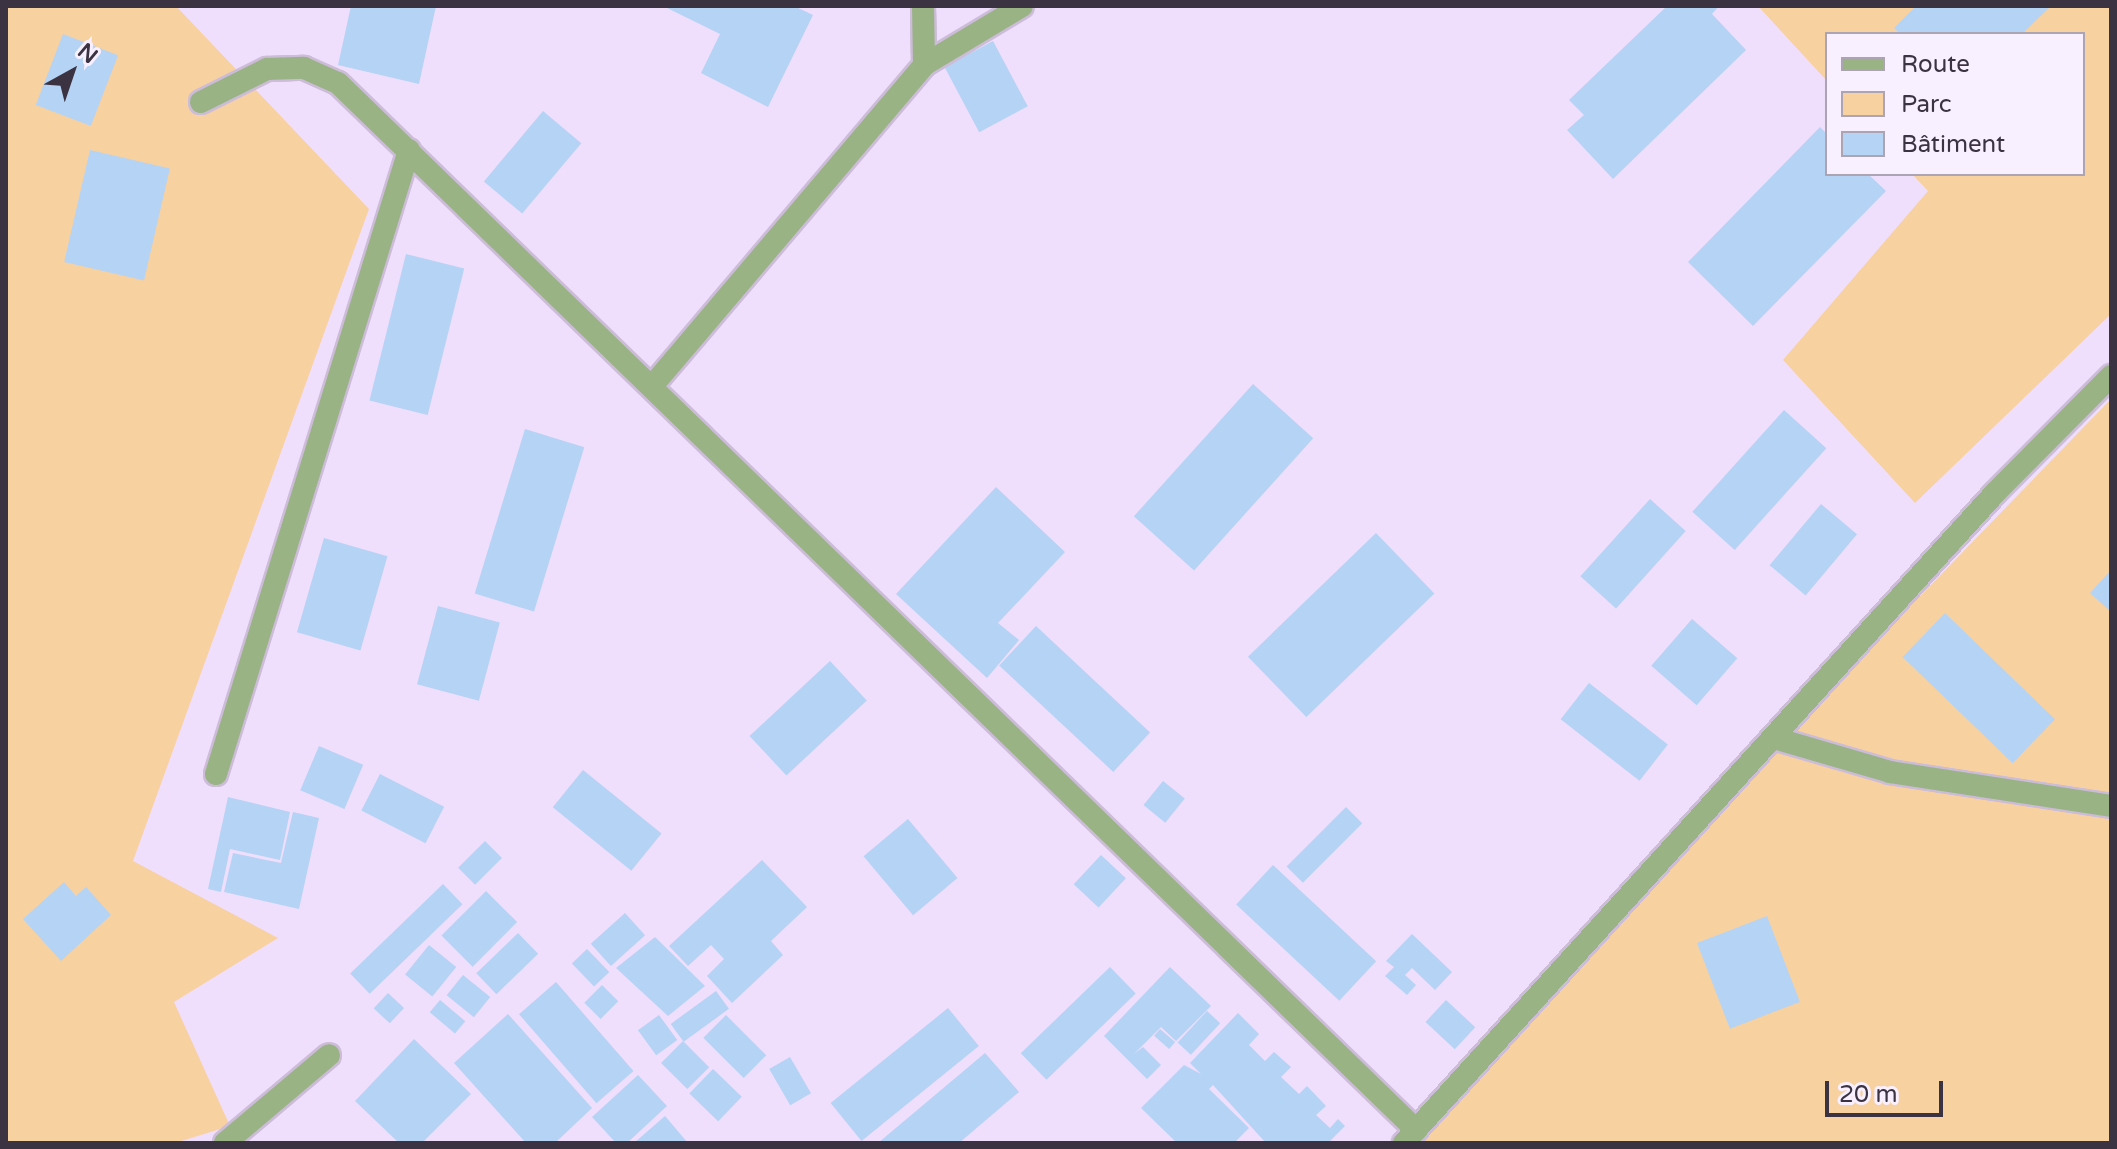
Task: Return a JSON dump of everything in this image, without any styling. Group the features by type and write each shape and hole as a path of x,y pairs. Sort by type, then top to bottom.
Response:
{"street":[{"path":"923,6 924,65"},
{"path":"653,385 924,65 1022,6"},
{"path":"201,102 267,69 304,68 338,83 653,385 1410,1136 2111,376"},
{"path":"216,774 409,150"},
{"path":"1774,738 1890,772 2111,806"},
{"path":"225,1143 329,1055"}],"green space":[{"path":"6,6 176,6 369,209 133,861 278,938 174,1002 230,1126 175,1143 6,1143"},
{"path":"1758,6 2111,6 2111,314 1915,503 1783,360 1928,191 1914,176 2085,176 2085,32 1825,32 1825,79"},
{"path":"2111,399 2111,1143 1403,1143 1397,1136"}],"building":[{"path":"351,6 436,6 419,84 338,65"},
{"path":"663,6 794,6 813,15 768,107 701,73 720,34"},
{"path":"1667,6 1719,6 1712,14 1746,50 1613,179 1567,130 1584,115 1569,100"},
{"path":"1916,6 2051,6 2024,32 1898,32 1894,28"},
{"path":"63,34 118,55 91,126 36,105"},
{"path":"993,41 1028,106 979,132 944,67"},
{"path":"543,111 581,143 522,214 484,181"},
{"path":"1820,127 1825,132 1825,176 1870,176 1886,191 1753,326 1688,262"},
{"path":"90,150 170,168 144,280 64,262"},
{"path":"406,254 464,269 428,415 369,401"},
{"path":"1253,384 1313,438 1194,570 1134,516"},
{"path":"1784,410 1826,448 1735,550 1692,512"},
{"path":"525,429 584,447 534,612 475,593"},
{"path":"996,487 1065,552 998,623 1019,640 987,678 896,594"},
{"path":"1650,499 1686,531 1616,608 1580,576"},
{"path":"1821,504 1857,534 1806,595 1770,565"},
{"path":"1376,533 1434,593 1306,717 1248,657"},
{"path":"324,538 387,556 360,650 297,632"},
{"path":"2111,570 2111,612 2090,593"},
{"path":"438,606 500,623 479,701 417,684"},
{"path":"1945,613 2055,719 2013,763 1903,657"},
{"path":"1692,619 1737,658 1697,705 1651,666"},
{"path":"1036,626 1150,732 1113,772 999,665"},
{"path":"830,661 867,700 786,776 750,736"},
{"path":"1589,683 1668,745 1639,781 1561,719"},
{"path":"319,746 363,765 344,809 300,790"},
{"path":"583,770 661,834 631,871 553,807"},
{"path":"380,774 444,807 426,843 361,811"},
{"path":"1163,781 1185,799 1165,823 1143,805"},
{"path":"228,797 290,812 280,860 230,849 221,892 208,889"},
{"path":"1346,807 1362,823 1303,883 1287,866"},
{"path":"293,812 319,818 299,909 224,892 233,853 281,863"},
{"path":"908,819 957,878 913,915 864,856"},
{"path":"485,841 502,858 475,885 458,868"},
{"path":"1101,855 1126,878 1099,907 1074,884"},
{"path":"762,860 807,907 771,941 783,955 732,1003 707,976 724,959 711,945 688,966 669,946"},
{"path":"1273,865 1376,961 1339,1001 1236,904"},
{"path":"64,882 76,896 86,887 111,915 61,961 23,919"},
{"path":"443,884 462,904 370,994 350,974"},
{"path":"486,891 517,922 473,967 441,936"},
{"path":"625,913 645,935 611,966 591,944"},
{"path":"1767,916 1800,1002 1730,1029 1697,943"},
{"path":"518,933 538,954 496,994 476,973"},
{"path":"1412,934 1452,972 1435,990 1412,968 1405,975 1416,985 1407,995 1385,976 1394,967 1386,961"},
{"path":"655,937 705,986 668,1016 616,968"},
{"path":"429,945 456,967 432,997 405,975"},
{"path":"587,949 609,972 594,987 572,964"},
{"path":"1110,967 1136,994 1047,1080 1021,1053"},
{"path":"1170,967 1211,1006 1176,1041 1161,1027 1134,1054 1143,1047 1161,1065 1147,1079 1104,1036"},
{"path":"463,975 490,997 474,1017 447,995"},
{"path":"556,982 633,1071 596,1103 519,1014"},
{"path":"602,985 618,1001 601,1019 584,1003"},
{"path":"716,991 729,1009 684,1042 671,1024"},
{"path":"388,993 404,1008 390,1023 374,1008"},
{"path":"440,1000 465,1021 455,1033 430,1012"},
{"path":"1446,1000 1475,1027 1455,1049 1426,1022"},
{"path":"948,1008 979,1046 861,1141 831,1103"},
{"path":"1207,1011 1220,1023 1191,1055 1178,1042"},
{"path":"1238,1013 1259,1034 1249,1045 1265,1061 1274,1052 1291,1067 1281,1077 1299,1094 1307,1086 1326,1106 1316,1115 1330,1128 1338,1119 1345,1126 1328,1143 1266,1143 1213,1085 1209,1089 1249,1128 1234,1143 1177,1143 1141,1108 1184,1065 1201,1074 1190,1063"},
{"path":"508,1014 592,1108 555,1143 526,1143 454,1063"},
{"path":"659,1015 677,1040 656,1055 638,1030"},
{"path":"726,1015 766,1055 744,1078 703,1038"},
{"path":"1160,1029 1175,1042 1169,1049 1154,1036"},
{"path":"414,1039 471,1094 422,1143 399,1143 355,1101"},
{"path":"683,1041 709,1067 687,1089 661,1063"},
{"path":"985,1053 1019,1092 959,1143 878,1143"},
{"path":"790,1057 811,1093 790,1105 769,1069"},
{"path":"713,1069 742,1097 718,1121 689,1093"},
{"path":"638,1075 667,1106 627,1143 616,1143 592,1117"},
{"path":"665,1116 688,1143 634,1143"}]}
